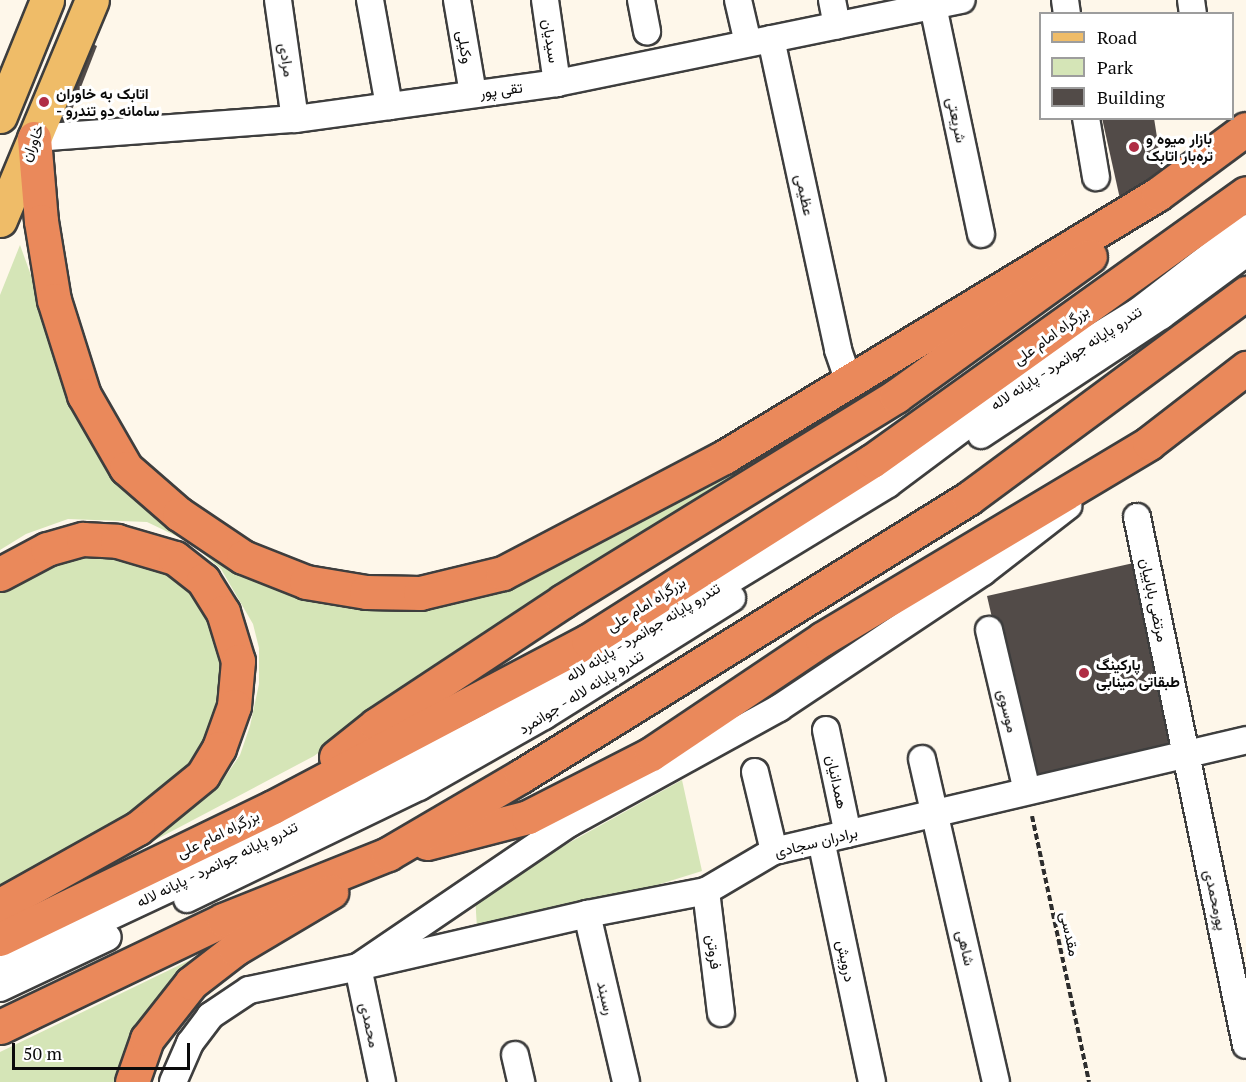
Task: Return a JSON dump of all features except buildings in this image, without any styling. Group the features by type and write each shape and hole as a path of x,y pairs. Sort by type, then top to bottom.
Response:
{"highway":[{"path":"34,138 41,221 54,300 84,395 126,468 179,514 243,556 306,582 366,592 420,593 502,573 724,457 850,384 1158,194 1246,129"},
{"name":"بزرگراه امام علی","path":"0,939 273,807 588,641 732,551 966,397 1246,193"},
{"path":"273,807 376,725 563,601 896,396 1085,261 1158,194"},
{"path":"132,1082 147,1038 191,982 235,949 289,920 388,854 521,776 969,498 1246,292"},
{"path":"0,1027 223,920 388,854 528,817 651,754 822,639 1149,443 1246,368"},
{"path":"0,574 47,549 83,539 117,541 166,554 203,580 223,612 238,662 234,706 219,748 203,774 138,828 0,905"}],"main road":[{"path":"0,116 47,0"},
{"name":"خاوران","path":"0,220 92,0"}],"street":[{"name":"مرادی","path":"278,0 295,119"},
{"path":"370,0 389,106"},
{"name":"وکیلی","path":"457,0 473,94"},
{"name":"سیدیان","path":"545,0 557,83"},
{"path":"641,0 647,31"},
{"name":"عظیمی","path":"738,0 760,41 838,350 850,384"},
{"path":"832,0 837,26"},
{"name":"تقی پور","path":"34,138 295,119 557,83 962,0"},
{"name":"شریعتی","path":"933,6 981,234"},
{"path":"1086,120 1096,177"},
{"name":"تندرو پایانه جوانمرد - پایانه لاله","path":"0,968 177,885 487,728 888,483 1031,377 1137,312 1246,228"},
{"name":"تندرو پایانه لاله - جوانمرد","path":"0,988 419,788 544,716 859,517 1161,316 1246,252"},
{"path":"358,967 570,823 789,702 983,572 1149,443"},
{"name":"مرتضی باباییان","path":"1137,518 1186,754"},
{"name":"موسوی","path":"989,630 1027,791"},
{"name":"همدانیان","path":"826,730 848,834"},
{"name":"برادران سجادی","path":"173,1082 190,1043 210,1016 249,990 586,914 706,891 774,851 1246,740"},
{"name":"پورمحمدی","path":"1186,754 1246,1045"},
{"name":"شاهی","path":"922,759 996,1082"},
{"path":"755,772 774,851"},
{"name":"درویش","path":"821,840 872,1082"},
{"name":"فروتن","path":"706,891 721,1012"},
{"name":"رسبند","path":"586,914 626,1082"},
{"name":"محمدی","path":"358,967 382,1082"},
{"path":"515,1055 521,1082"}],"path":[{"name":"مقدسی","path":"1027,791 1089,1082"}],"green space":[{"path":"20,245 77,402 201,542 422,604 940,340 964,335 414,683 314,756 53,894 157,830 225,777 240,755 250,726 259,684 259,648 253,624 221,569 191,543 147,522 68,519 26,534 0,550 0,295"},
{"path":"82,547 174,574 195,596 220,641 225,687 207,745 171,789 0,893 0,584"},
{"path":"682,780 702,871 641,890 477,928 475,895"},
{"path":"254,929 122,1082 0,1082 0,1052"}],"place":[{"name":"اتابک به خاوران - سامانه دو تندرو","path":"44,102"},
{"name":"بازار میوه و تره‌بار اتابک","path":"1134,147"},
{"name":"پارکینگ طبقاتی مینابی","path":"1084,673"}]}
